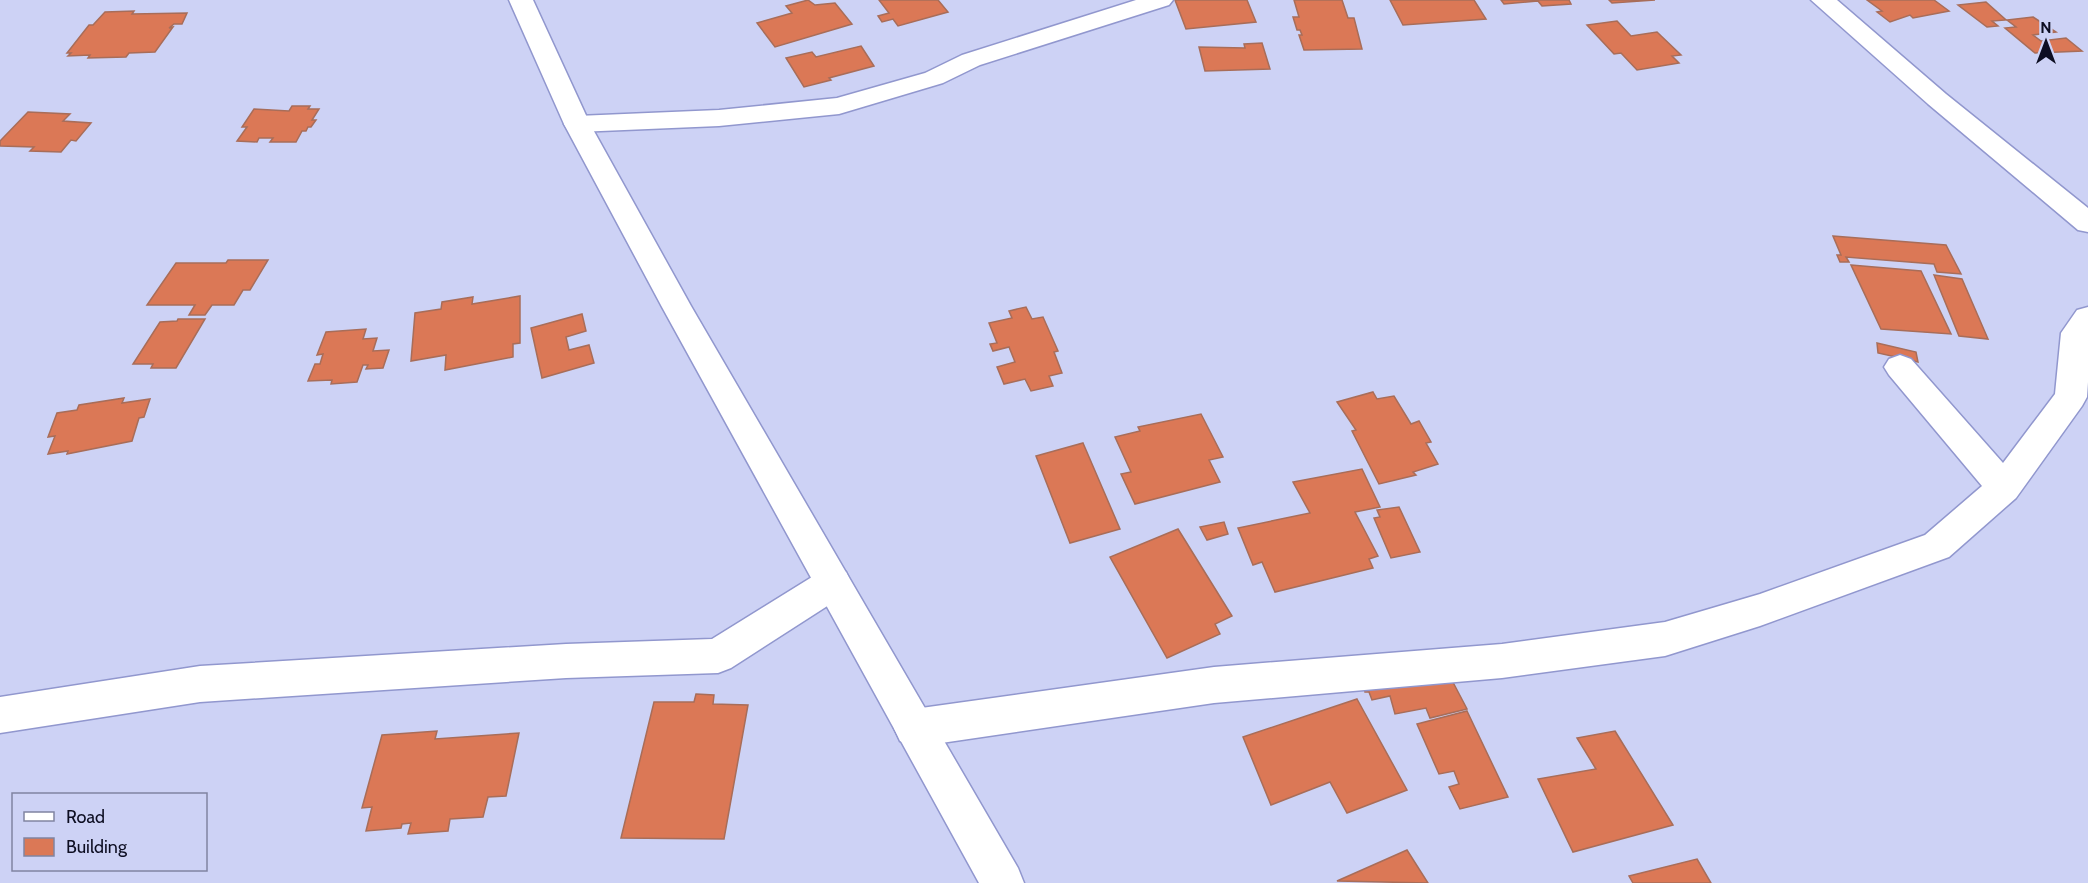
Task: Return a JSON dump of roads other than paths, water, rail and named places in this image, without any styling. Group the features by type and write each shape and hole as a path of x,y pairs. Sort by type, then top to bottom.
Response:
{"street":[{"path":"521,0 576,124 676,307 1003,883"},
{"path":"576,124 719,118 839,106 934,78 971,60 1161,0"},
{"path":"1823,0 1928,92 2088,222"},
{"path":"914,728 1214,685 1502,660 1665,639 1760,610 1937,546 2004,488 2071,397 2076,333 2088,318"},
{"path":"1900,367 2004,488"},
{"path":"0,715 200,684 566,660 718,656 833,583"}]}
